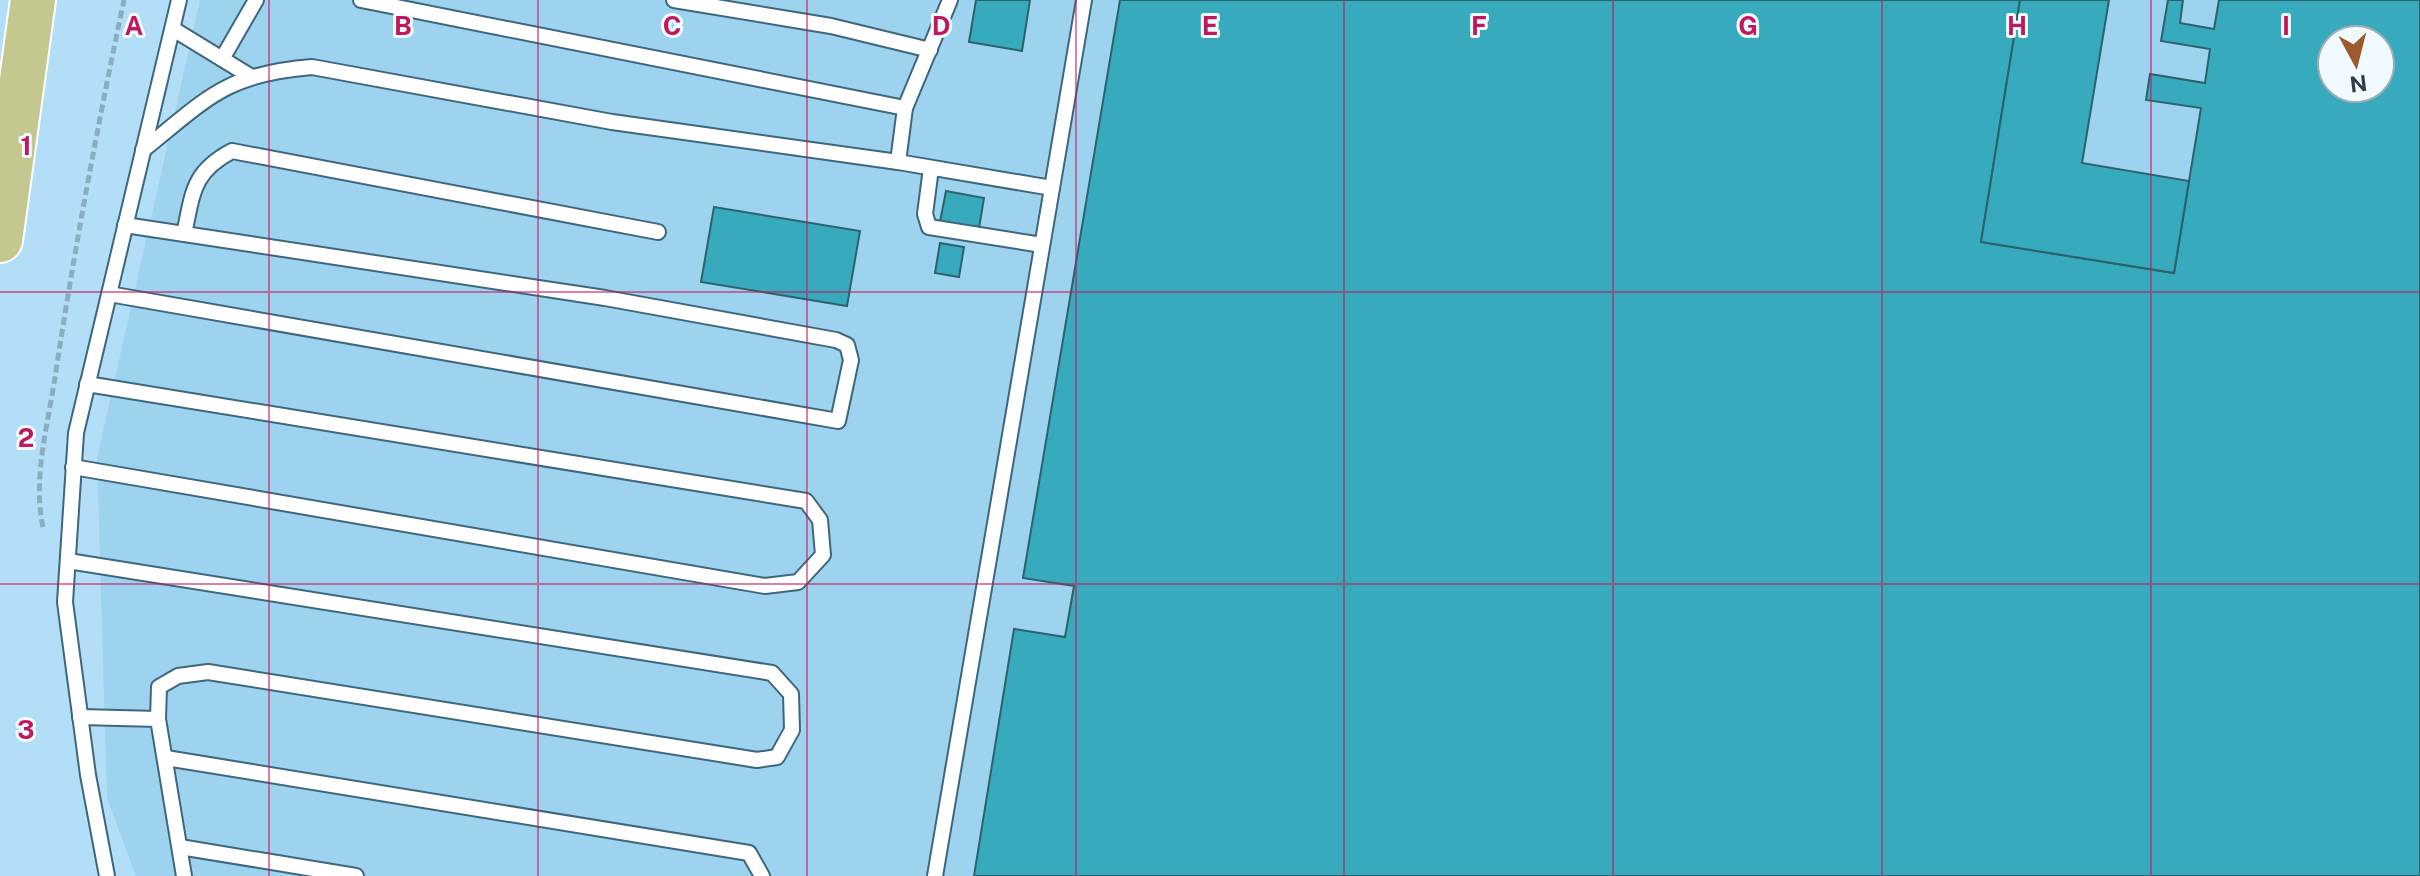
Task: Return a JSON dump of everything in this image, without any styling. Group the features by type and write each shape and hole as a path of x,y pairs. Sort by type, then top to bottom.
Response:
{"main road":[{"path":"0,240 33,0"}],"lane":[{"path":"107,876 80,717 65,602 73,467 76,433 87,384 179,0"},
{"path":"361,0 905,108"},
{"path":"674,0 831,26 930,50"},
{"path":"898,162 905,108 950,0"},
{"path":"935,876 1084,0"},
{"path":"222,59 253,1"},
{"path":"173,29 250,76"},
{"path":"143,150 217,90 250,76 312,67 612,122 898,162 1052,188"},
{"path":"184,234 194,189 208,163 232,151 658,232"},
{"path":"931,168 925,214 929,227 1042,245"},
{"path":"109,294 838,421 851,360 847,345 836,340 605,298 125,225"},
{"path":"73,467 765,586 798,582 823,555 820,520 806,501 87,384"},
{"path":"68,561 772,673 791,694 792,730 777,757 757,760 208,672 178,676 159,687 158,719 184,876"},
{"path":"80,717 158,719"},
{"path":"166,758 749,853 762,876"},
{"path":"180,847 356,876"}],"shaded area":[{"path":"200,0 2420,0 2420,876 136,876 107,798 97,458"}],"building":[{"path":"976,0 1030,0 1022,51 969,42"},
{"path":"1120,0 2020,0 1981,242 2174,273 2201,108 2146,100 2150,74 2205,83 2210,49 2161,41 2168,0 2183,0 2180,23 2214,29 2219,0 2420,0 2420,876 974,876 1014,629 1065,637 1074,586 1023,578"},
{"path":"2020,0 2109,0 2082,163 2189,181 2174,273 1981,242"},
{"path":"946,191 984,198 979,228 940,222"},
{"path":"714,207 860,231 847,306 701,282"},
{"path":"940,243 964,247 959,277 935,273"}]}
